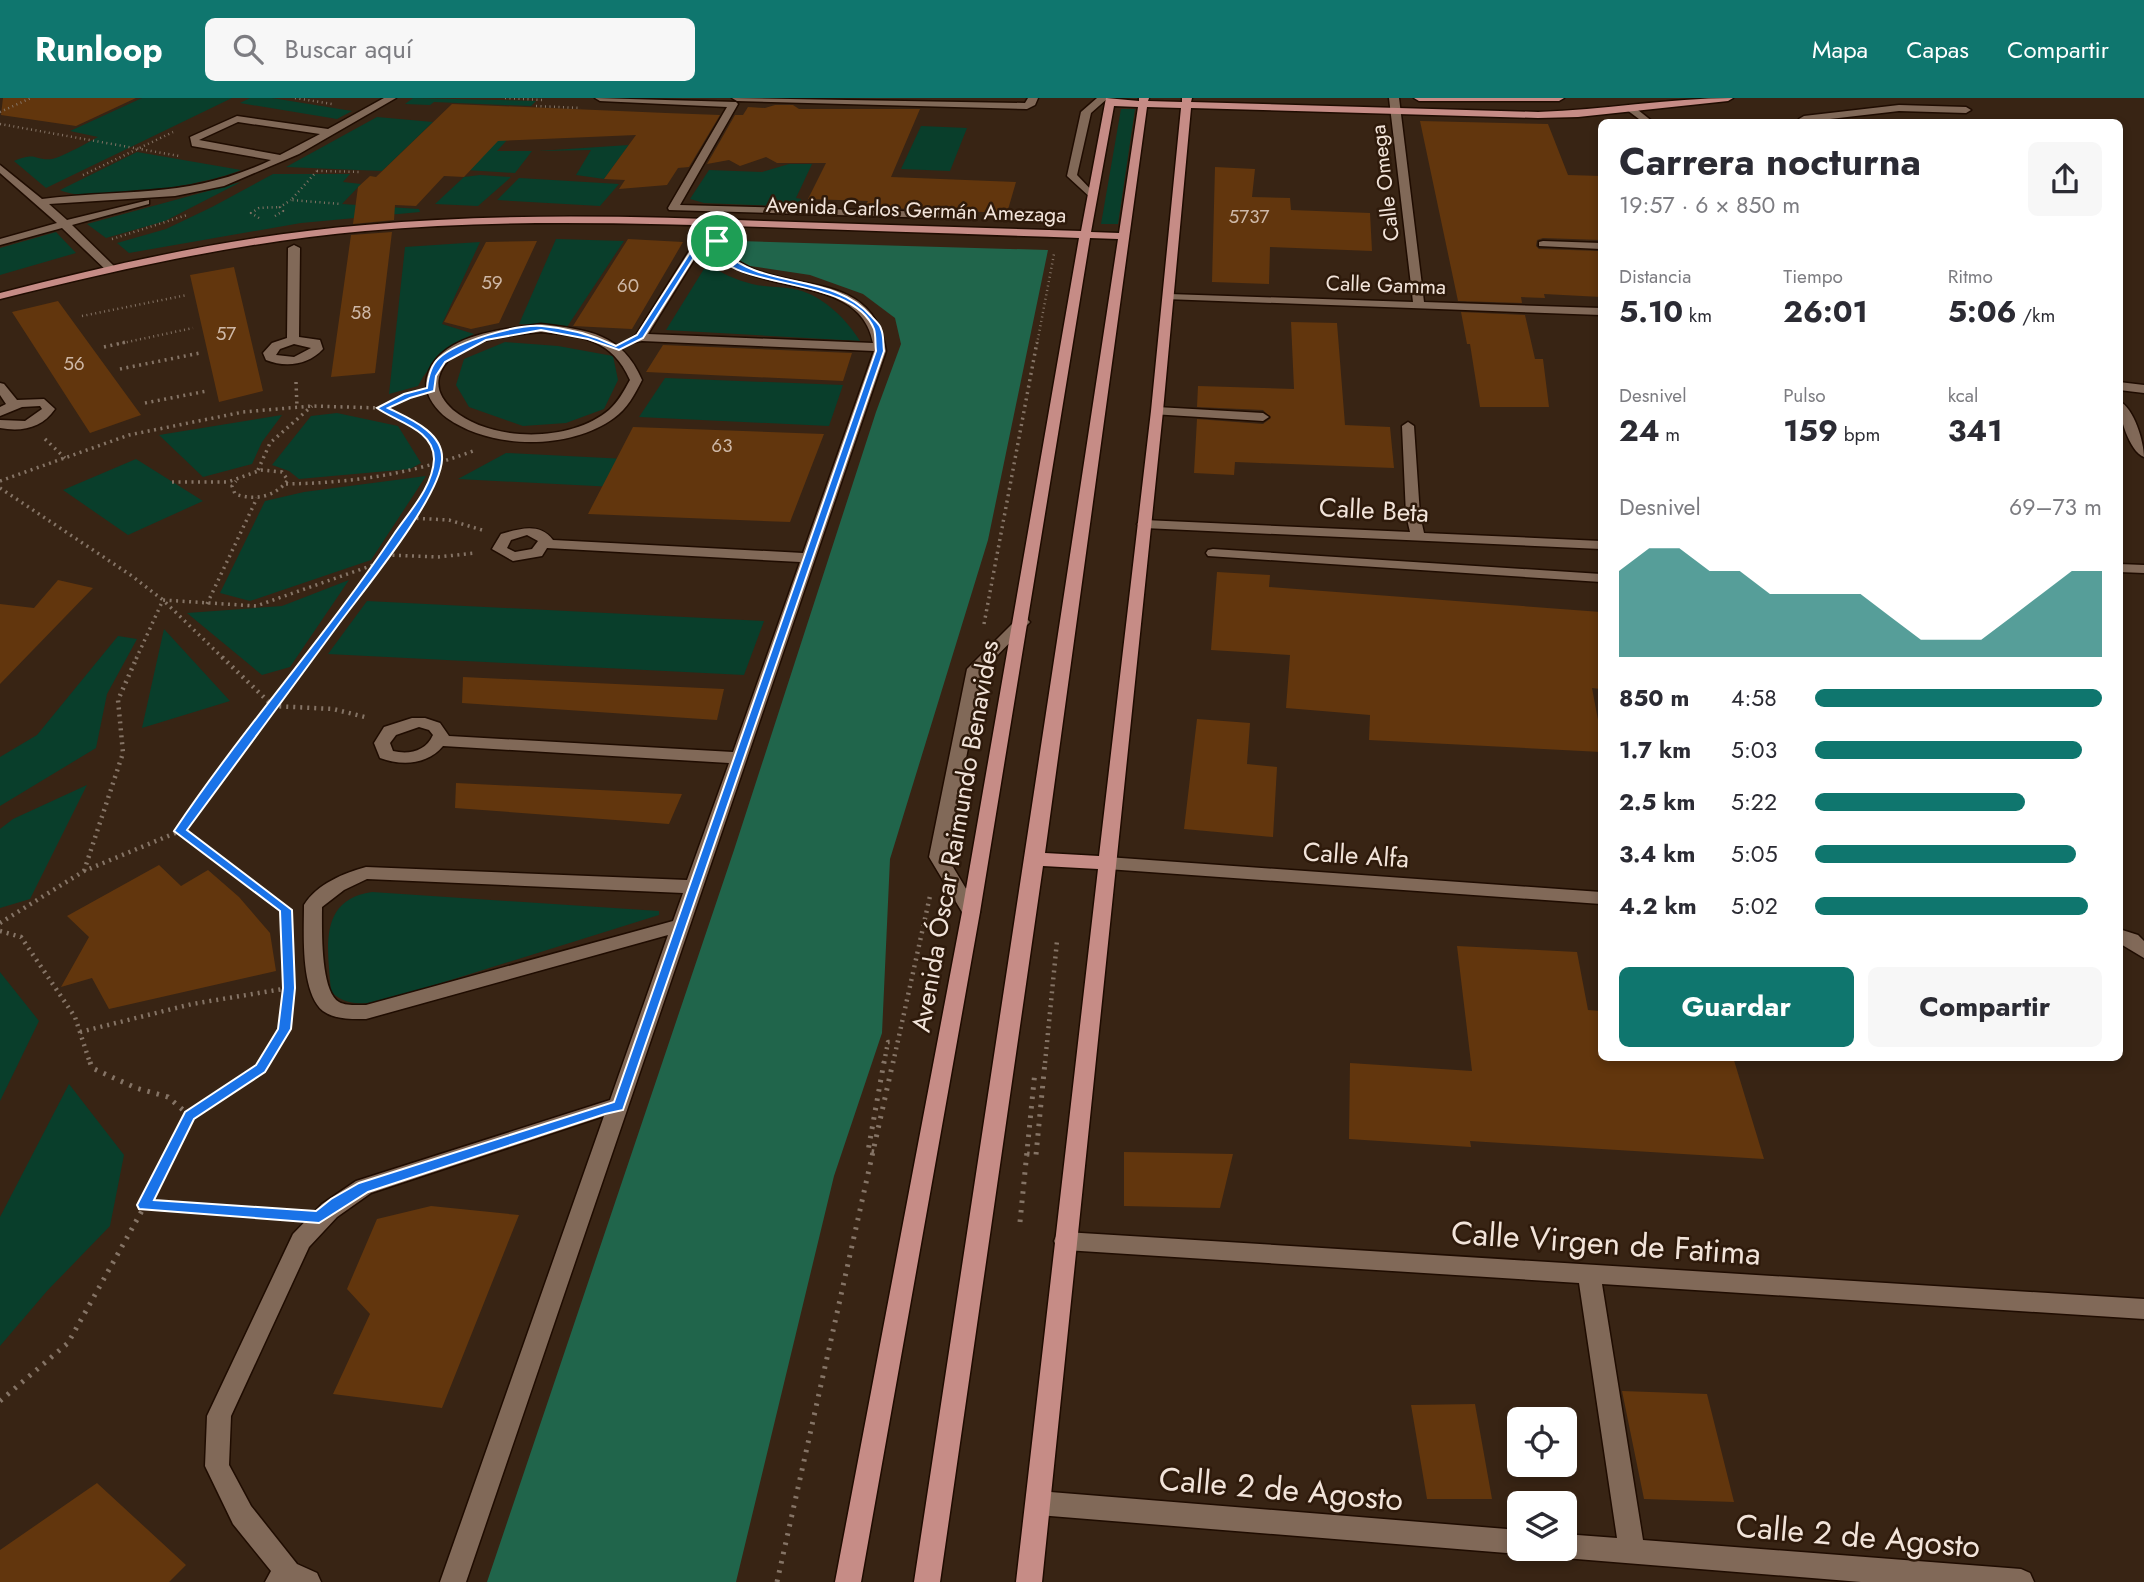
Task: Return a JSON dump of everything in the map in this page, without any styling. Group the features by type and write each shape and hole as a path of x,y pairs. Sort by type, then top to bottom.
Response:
{"main road":[{"path":"1419,98 1559,98"},
{"path":"1108,100 1538,115 1728,98"},
{"name":"Avenida Óscar Raimundo Benavides","path":"848,1582 1022,622 1108,100"},
{"path":"927,1582 1144,101"},
{"path":"1029,1582 1169,297 1187,102"},
{"name":"Avenida Carlos Germán Amezaga","path":"0,296 111,269 293,236 395,225 497,220 597,219 1122,242"},
{"name":"Avenida Carlos Germán Amezaga","path":"0,307 164,270 294,248 383,237 487,231 1055,246 1084,241"},
{"path":"1035,859 1107,863"}],"street":[{"path":"0,242 175,193 244,177 391,98"},
{"path":"600,98 1027,106 1032,103 1033,98"},
{"name":"Calle Omega","path":"1394,98 1419,305"},
{"path":"1960,98 1970,119"},
{"path":"735,100 672,207 969,216"},
{"path":"1092,197 1072,176 1086,112 1108,100"},
{"path":"1630,108 1644,119"},
{"path":"1804,119 1899,108 1966,110"},
{"path":"281,158 197,144 192,139 237,118 327,132"},
{"path":"0,168 65,224 111,269"},
{"path":"40,202 175,193"},
{"path":"640,337 694,253 717,237"},
{"path":"453,1582 880,347 877,328 858,306 835,293 758,275 730,264 716,249 717,237"},
{"path":"1543,244 1598,246"},
{"path":"293,340 294,248"},
{"name":"Calle Gamma","path":"1169,297 1598,312"},
{"path":"541,328 568,331 590,337 616,349 627,360 636,380 627,399 610,416 589,427 559,435 528,438 500,436 477,428 452,416 438,402 431,389 432,376 442,360 484,338 513,331 541,328"},
{"path":"616,349 640,337 880,347"},
{"path":"2123,386 2144,389"},
{"path":"0,387 14,405"},
{"path":"0,412 14,405 38,402 49,409 44,416 30,423 12,426 0,424"},
{"path":"2123,413 2144,453"},
{"path":"1156,417 1259,422"},
{"path":"1408,426 1413,515 1418,537"},
{"name":"Calle Beta","path":"1144,524 1598,545"},
{"path":"545,544 544,537 534,532 520,532 503,543 507,556 521,557 537,552 545,544 809,558"},
{"path":"1213,553 1598,578"},
{"path":"2123,568 2144,569"},
{"path":"971,912 938,857 975,669 1022,622"},
{"path":"418,722 434,725 441,735 435,747 419,756 392,757 382,749 382,743 390,731 398,727 418,722"},
{"path":"439,741 739,758"},
{"name":"Calle Alfa","path":"1107,863 1598,898"},
{"path":"681,925 366,1012 347,1012 330,1006 322,997 314,947 313,905 326,891 343,881 366,873 695,887"},
{"path":"2123,937 2131,940 2144,951"},
{"path":"292,1579 242,1515 217,1466 219,1416 301,1241 319,1217 335,1203 364,1187 605,1108 619,1107"},
{"name":"Calle Virgen de Fatima","path":"1065,1241 2144,1309"},
{"path":"1589,1274 1632,1551"},
{"name":"Calle 2 de Agosto","path":"1038,1503 1507,1541"},
{"name":"Calle 2 de Agosto","path":"1577,1547 2021,1582"}],"path":[{"path":"0,112 31,98"},
{"path":"295,98 335,104"},
{"path":"505,98 543,100 536,106"},
{"path":"0,124 138,149"},
{"path":"81,176 173,131"},
{"path":"309,170 362,172"},
{"path":"262,218 254,217 251,213 259,208 280,207 291,200 317,171"},
{"path":"291,200 341,204"},
{"path":"274,216 283,211 280,207"},
{"path":"975,669 1055,246"},
{"path":"82,316 187,295"},
{"path":"104,347 194,328"},
{"path":"120,369 200,353"},
{"path":"382,408 407,396 431,389"},
{"path":"145,403 207,391"},
{"path":"257,471 270,443 312,406"},
{"path":"0,481 129,435 243,412 312,406 382,408 415,424 432,440 438,458 432,485 380,563 180,831 84,871 0,923"},
{"path":"236,481 232,486 235,494 257,498 274,493 286,484 330,484 435,466"},
{"path":"172,482 236,481 257,471 282,472 288,480 286,484"},
{"path":"0,488 132,576 163,600 273,706 333,709 398,727"},
{"path":"207,604 257,498"},
{"path":"410,518 449,520 503,543"},
{"path":"385,555 438,557 503,543"},
{"path":"163,600 256,606 380,563"},
{"path":"84,871 123,753 118,700 163,600"},
{"path":"180,831 286,910 286,923"},
{"path":"778,1582 938,857"},
{"path":"0,930 21,937 75,1017 92,1068 136,1088 168,1097 190,1116"},
{"path":"1027,1154 1037,1155 1057,941"},
{"path":"0,1401 68,1343 190,1116 261,1069 284,1029 288,976"},
{"path":"80,1032 192,1004 289,988"},
{"path":"874,1152 867,1152 888,1042 894,1042"},
{"path":"1020,1222 1036,1062"},
{"path":"144,1205 319,1217"}],"green space":[{"path":"142,98 232,98 46,188 14,161 32,156 52,159 69,152 98,137 70,131"},
{"path":"250,98 272,98 352,111 337,119 240,103"},
{"path":"413,98 536,101 531,106 434,102 430,105 405,104"},
{"path":"1121,109 1135,109 1118,224 1101,224"},
{"path":"377,117 433,122 382,171 286,167"},
{"path":"921,126 967,128 950,171 901,169"},
{"path":"519,127 497,151 532,151 515,173 450,169"},
{"path":"629,145 604,179 576,175 591,150 538,151"},
{"path":"137,152 241,170 204,181 150,191 96,195 60,190"},
{"path":"789,164 812,164 796,198 801,199 798,207 704,203 690,199 709,170 762,172"},
{"path":"273,174 350,174 343,182 361,184 342,204 419,209 420,212 301,223 129,253 117,243 166,229"},
{"path":"464,177 511,177 478,206 435,204"},
{"path":"519,178 619,184 600,206 497,200"},
{"path":"241,182 165,221 106,238 87,224"},
{"path":"56,232 76,253 0,275 0,248"},
{"path":"556,239 624,241 567,327 519,324"},
{"path":"739,241 1048,250 988,540 890,859 882,1033 834,1176 736,1582 487,1582 734,850 876,412 901,344 895,318 863,294 810,275 750,266 733,257 728,247"},
{"path":"480,242 442,324 474,334 457,344 428,369 418,386 389,394 405,247"},
{"path":"707,264 746,282 796,289 819,299 849,325 860,341 666,330"},
{"path":"505,342 558,346 613,356 618,380 604,409 566,423 523,426 469,407 456,385 464,359"},
{"path":"665,378 843,385 829,426 639,417"},
{"path":"337,413 398,426 421,463 410,469 299,479 289,471 272,465 311,416"},
{"path":"282,415 262,442 252,464 203,477 159,435"},
{"path":"506,453 803,468 789,496 458,479"},
{"path":"136,459 203,501 128,535 63,490"},
{"path":"426,476 371,560 250,601 220,593 265,501 304,492"},
{"path":"349,580 290,667 262,675 187,613 282,606"},
{"path":"367,601 764,621 744,675 328,654"},
{"path":"164,629 230,701 142,728"},
{"path":"118,636 137,639 107,694 96,748 0,806 0,757 37,735"},
{"path":"87,785 30,899 0,908 0,829 13,819"},
{"path":"372,892 659,911 659,915 390,999 352,1003 331,992 328,960 330,929 334,916 342,905 354,897"},
{"path":"0,972 39,1021 0,1101"},
{"path":"69,1084 124,1155 110,1226 47,1291 0,1346 0,1217"}],"building":[{"path":"3,98 136,98 76,126 1,115"},
{"path":"452,104 720,115 689,167 678,168 667,185 619,189 625,180 604,179 636,135 498,141 464,177 444,176 416,206 395,205 394,220 353,224 358,187 370,176 376,177"},
{"path":"793,105 799,109 920,109 891,177 1016,182 1007,213 865,207 868,201 808,199 826,163 777,163 766,157 740,166 729,160 707,164 735,115 743,115 748,107 765,108"},
{"path":"1420,121 1548,124 1568,175 1598,176 1598,240 1543,238 1537,240 1536,246 1539,249 1598,251 1598,297 1544,294 1545,298 1521,297 1522,303 1458,301"},
{"path":"1215,167 1255,169 1252,197 1290,198 1291,210 1370,213 1372,251 1270,247 1269,284 1212,282"},
{"path":"392,232 375,373 331,377 351,235"},
{"path":"628,239 683,242 632,329 573,326"},
{"path":"537,241 499,323 471,329 444,322 486,242"},
{"path":"234,267 263,391 219,402 190,275"},
{"path":"58,301 141,415 90,433 12,312"},
{"path":"1461,312 1525,315 1535,359 1543,359 1549,407 1480,407 1470,344 1467,344"},
{"path":"1291,322 1337,323 1345,425 1390,427 1394,468 1235,462 1234,475 1194,473 1197,419 1263,424 1271,418 1263,410 1197,407 1198,386 1294,389"},
{"path":"663,345 852,353 843,381 646,372"},
{"path":"633,427 824,434 790,522 588,514"},
{"path":"1217,572 1270,575 1269,587 1598,612 1598,689 1592,688 1598,720 1598,752 1369,740 1370,715 1286,708 1290,655 1211,650"},
{"path":"58,580 93,588 0,684 0,604 34,608"},
{"path":"463,677 724,689 717,720 462,703"},
{"path":"1197,719 1250,723 1247,764 1277,767 1273,837 1184,829"},
{"path":"456,783 682,794 669,824 455,808"},
{"path":"159,865 181,886 208,870 239,897 270,933 276,971 109,1009 92,978 61,987 89,937 67,916"},
{"path":"1457,946 1577,952 1588,1010 1598,1011 1598,1061 1734,1061 1764,1159 1470,1141 1471,1147 1349,1139 1350,1063 1472,1071"},
{"path":"1124,1152 1233,1154 1220,1208 1124,1206"},
{"path":"431,1206 519,1215 442,1408 333,1394 370,1314 347,1289 377,1219"},
{"path":"1622,1391 1707,1394 1734,1502 1644,1499"},
{"path":"1475,1404 1492,1499 1427,1499 1411,1405"},
{"path":"97,1483 186,1565 169,1582 0,1582 0,1550"}],"route":[{"path":"717,241 716,249 730,264 758,275 835,293 858,306 877,328 880,351 619,1107 605,1108 364,1187 335,1203 319,1217 144,1205 190,1116 261,1069 284,1029 289,988 286,910 180,831 380,563 432,485 438,458 432,440 415,424 382,408 407,396 431,389 432,376 442,360 461,347 484,338 541,328 590,337 616,349 640,337 694,253 717,241"}]}
